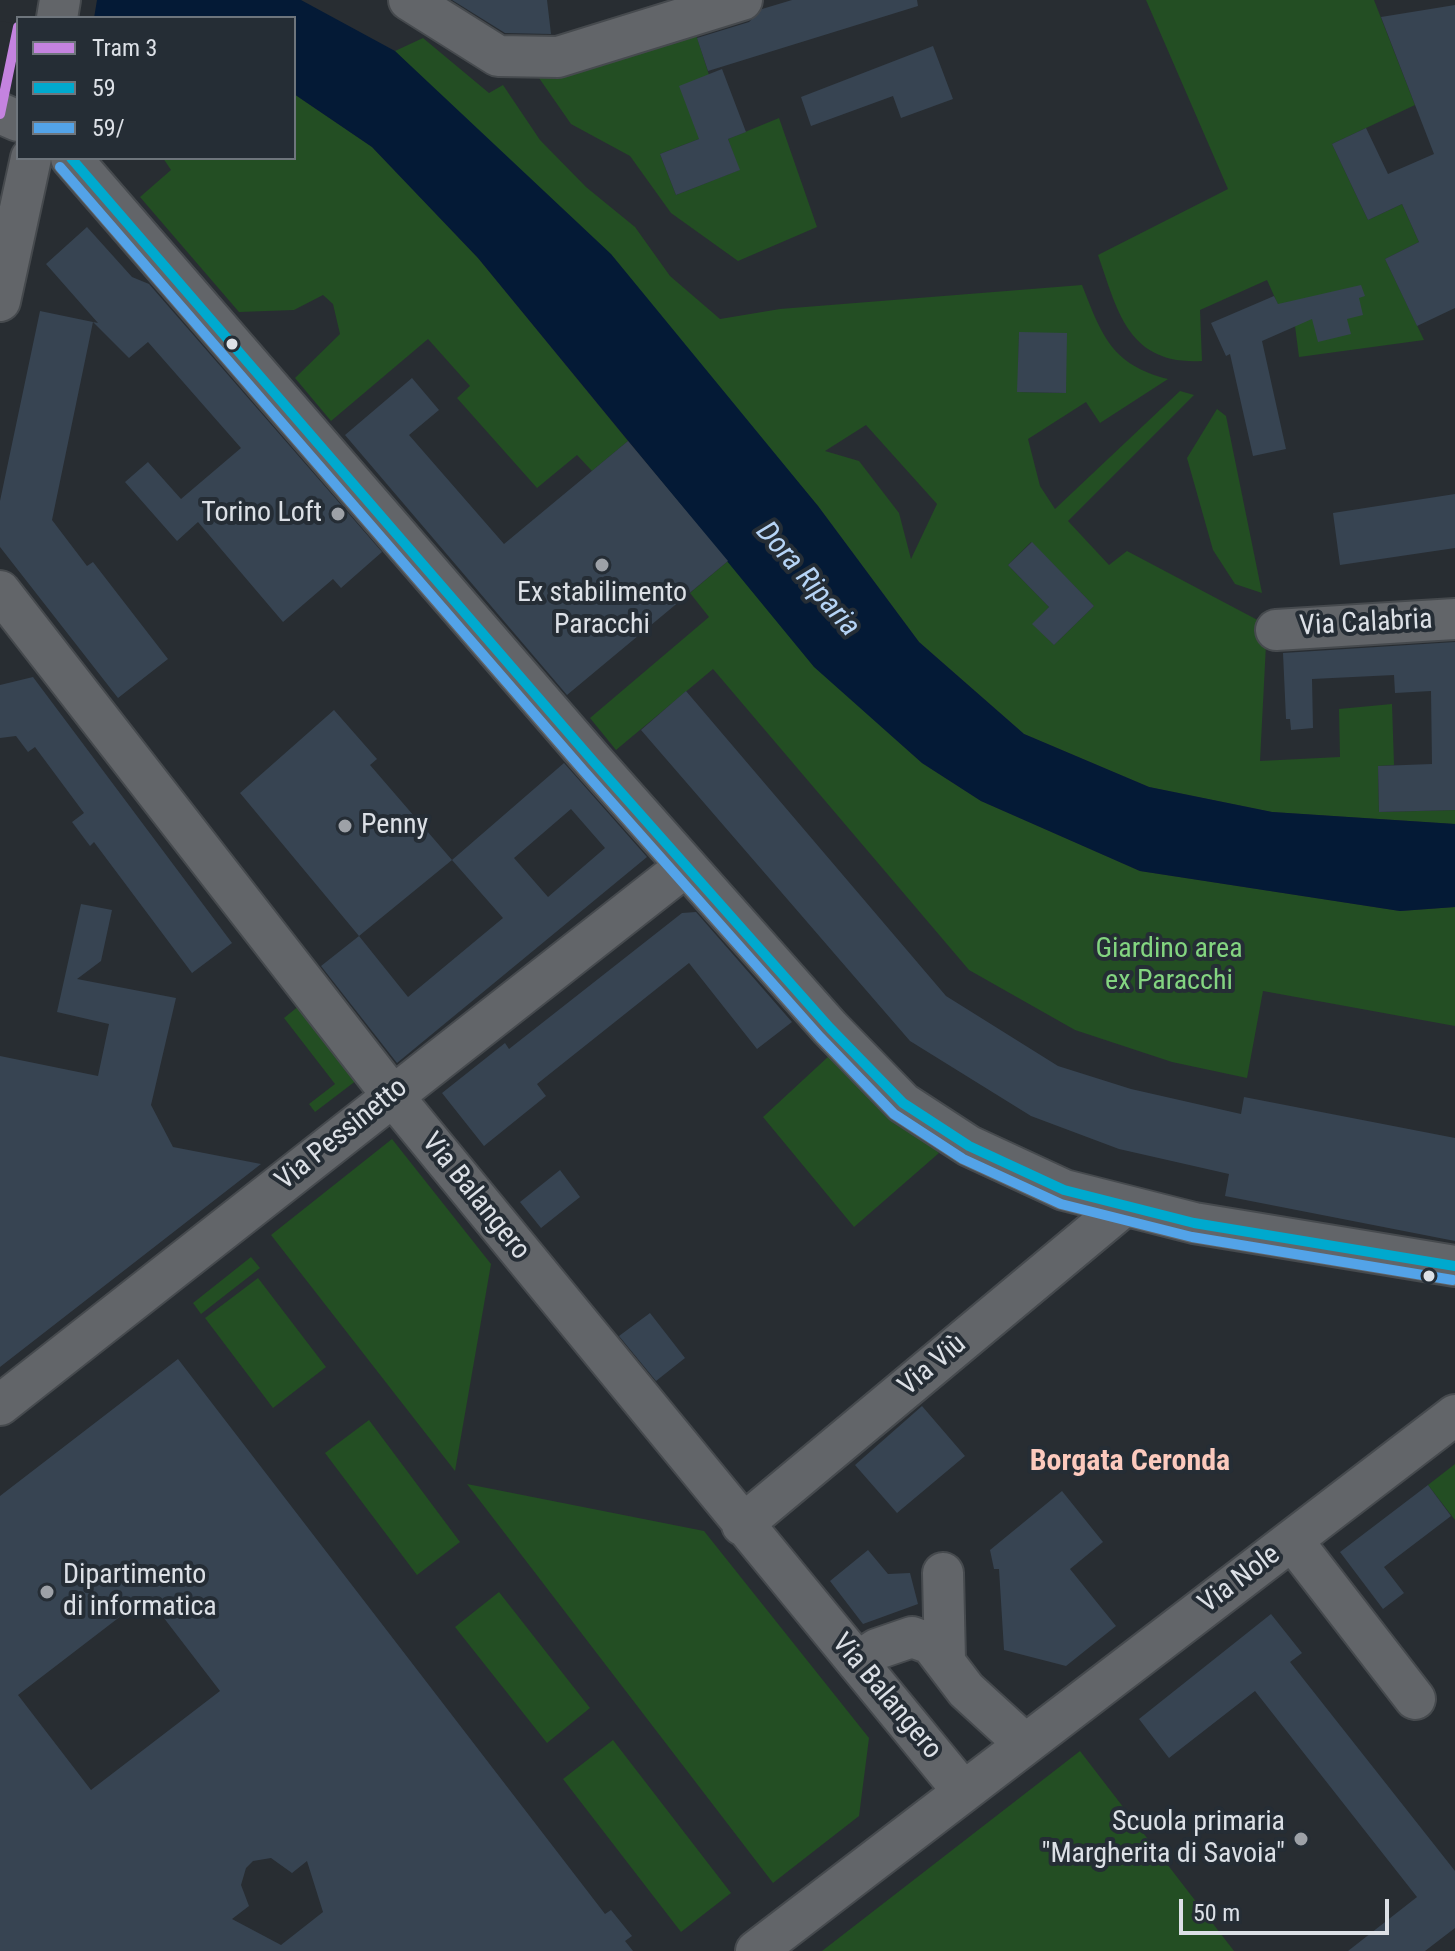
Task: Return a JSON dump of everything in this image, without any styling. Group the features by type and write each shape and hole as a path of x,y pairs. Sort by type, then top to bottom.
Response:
{"street":[{"path":"409,0 498,56 558,57 742,0"},
{"path":"0,301 31,160"},
{"path":"73,160 686,866 876,1079 903,1103 969,1146 1064,1190 1194,1223 1455,1266"},
{"name":"Via Balangero","path":"0,591 392,1095 963,1791"},
{"name":"Via Calabria","path":"1276,630 1455,619"},
{"name":"Via Pessinetto","path":"0,1405 686,866"},
{"name":"Via Viù","path":"742,1525 1123,1207"},
{"name":"Via Nole","path":"756,1951 1455,1415"},
{"path":"1292,1540 1415,1699"},
{"path":"943,1573 945,1660"},
{"path":"857,1662 877,1649 912,1637 931,1644 966,1690 1025,1744"}],"green space":[{"path":"1146,0 1374,0 1415,105 1332,144 1368,220 1402,204 1419,242 1385,259 1424,340 1299,357 1295,326 1289,329 1267,280 1200,310 1202,361 1177,360 1157,354 1130,331 1112,296 1098,255 1228,189"},
{"path":"695,31 709,75 699,139 660,154 676,195 739,170 728,139 779,118 817,227 738,261 671,213 630,156 571,124 539,78"},
{"path":"423,38 489,93 503,85 540,140 586,187 635,227 670,276 720,319 780,309 1082,285 1103,333 1121,357 1134,366 1168,379 1100,423 1086,402 1028,439 1040,486 1055,509 1180,391 1194,395 1068,521 1109,565 1127,551 1267,625 1260,761 1340,757 1339,709 1392,704 1394,765 1378,766 1379,812 1455,810 1455,824 1272,812 1149,787 1024,734 919,642 818,506 742,416 395,51","holes":["1019,333 1066,333 1066,393 1018,392","866,425 937,504 911,559 899,513 859,461 825,451","1031,542 1094,606 1054,645 1033,624 1049,607 1008,565"]},
{"path":"296,95 372,147 478,258 628,441 592,471 577,455 537,488 457,398 470,386 428,339 331,421 295,378 340,334 333,304 323,295 294,310 239,312 140,197 171,170 164,160 296,160"},
{"path":"1217,409 1226,416 1262,593 1235,584 1213,550 1187,458"},
{"name":"Giardino area ex Paracchi","path":"728,561 815,667 922,763 981,801 1140,871 1400,911 1455,907 1455,1026 1263,991 1247,1078 1172,1062 1075,1030 969,970 713,669 616,750 590,718 709,617 690,593"},
{"path":"300,1005 357,1080 315,1112 309,1104 335,1084 284,1018"},
{"path":"830,1055 939,1153 854,1227 763,1117"},
{"path":"392,1139 491,1264 455,1471 271,1235"},
{"path":"251,1257 260,1268 201,1314 193,1303"},
{"path":"258,1278 326,1367 273,1408 205,1318"},
{"path":"369,1420 460,1542 417,1575 325,1453"},
{"path":"1455,1464 1455,1520 1428,1485"},
{"path":"467,1484 704,1531 869,1738 859,1816 773,1883"},
{"path":"499,1592 590,1708 547,1743 455,1627"},
{"path":"613,1740 731,1893 681,1932 563,1779"},
{"path":"1080,1751 1234,1951 822,1951"}],"water":[{"name":"Dora Riparia","path":"0,0 301,0 395,51 611,254 818,506 919,642 1024,734 1149,787 1272,812 1455,824 1455,907 1400,911 1140,871 981,801 922,763 814,667 478,258 372,147 296,95 296,16 16,16"}],"pier":[{"path":"0,0 97,0 94,16 16,16 16,24 0,21"}],"building":[{"path":"452,0 547,0 551,34 505,33"},
{"path":"792,0 917,0 918,6 708,71 697,38 749,22 762,9"},
{"path":"1455,5 1455,308 1417,326 1385,259 1419,242 1402,204 1368,220 1332,144 1366,128 1388,174 1434,154 1381,17"},
{"path":"933,46 953,99 901,118 893,96 811,126 801,97"},
{"path":"722,69 746,132 728,139 740,170 676,195 660,154 699,139 679,86"},
{"path":"87,227 132,277 149,284 382,552 341,588 333,579 283,622 198,522 177,541 125,482 148,462 181,499 241,448 148,342 129,358 93,322 98,323 46,264"},
{"path":"1361,285 1365,296 1359,298 1363,315 1347,319 1351,334 1318,342 1312,319 1262,341 1286,449 1253,456 1230,354 1226,356 1211,323 1274,296 1278,304"},
{"path":"40,311 93,322 52,520 87,566 93,562 168,659 118,698 0,547 0,501"},
{"path":"1019,332 1067,333 1066,393 1017,392"},
{"name":"Ex stabilimento Paracchi","path":"412,378 439,410 409,435 504,544 628,441 728,561 567,695 345,435"},
{"path":"1455,494 1455,548 1340,565 1333,513"},
{"path":"1032,542 1094,606 1054,645 1032,624 1049,607 1008,565"},
{"path":"1455,642 1455,810 1379,812 1378,766 1432,764 1431,691 1395,693 1394,675 1312,679 1313,728 1291,730 1290,719 1286,719 1283,653"},
{"path":"33,677 232,943 192,973 94,842 90,846 72,822 84,813 35,747 28,752 16,736 0,738 0,685"},
{"path":"686,691 946,996 1058,1066 1131,1089 1241,1114 1244,1097 1455,1138 1455,1241 1225,1196 1229,1174 1119,1149 1031,1116 910,1041 641,730"},
{"name":"Penny","path":"334,710 377,759 370,765 452,860 359,936 240,793"},
{"path":"564,763 647,857 397,1063 321,966 359,936 408,997 503,918 452,860","holes":["571,809 605,848 548,897 514,858"]},
{"path":"81,904 112,910 101,961 77,979 176,998 151,1105 173,1147 261,1164 0,1367 0,1056 98,1076 109,1024 57,1012"},
{"path":"696,912 792,1022 757,1049 689,963 537,1084 546,1096 484,1146 442,1093 505,1043 509,1049 682,913"},
{"path":"560,1170 580,1197 541,1228 520,1202"},
{"path":"650,1313 685,1358 656,1381 619,1336"},
{"path":"178,1359 605,1914 611,1910 632,1936 625,1941 633,1951 0,1951 0,1496","holes":["147,1596 220,1691 91,1790 18,1695","271,1858 292,1873 307,1861 323,1912 281,1945 232,1919 249,1906 241,1885 246,1868 253,1861"]},
{"path":"922,1406 965,1456 897,1513 855,1465"},
{"path":"1428,1485 1451,1516 1384,1567 1404,1593 1383,1609 1340,1552"},
{"path":"1062,1491 1103,1542 1070,1569 1116,1626 1066,1666 1004,1650 999,1569 994,1569 990,1550"},
{"path":"868,1550 888,1574 910,1573 918,1604 863,1624 830,1581"},
{"path":"1271,1614 1302,1653 1290,1662 1455,1871 1455,1928 1425,1951 1348,1951 1417,1897 1255,1691 1169,1758 1139,1719"}],"tram line":[{"name":"3","path":"0,114 16,37"}],"transit line":[{"name":"59","path":"73,160 593,761 830,1028 903,1103 969,1146 1064,1190 1194,1223 1455,1266"},
{"name":"59/","path":"60,167 583,770 820,1037 894,1114 963,1159 1061,1204 1192,1237 1453,1280"}],"place":[{"name":"Torino Loft","path":"338,514"},
{"name":"Ex stabilimento Paracchi","path":"602,565"},
{"name":"Penny","path":"345,826"},
{"name":"Dipartimento di informatica","path":"47,1592"},
{"name":"Scuola primaria \"Margherita di Savoia\"","path":"1301,1839"}],"district":[{"name":"Borgata Ceronda","path":"1130,1462"}]}
